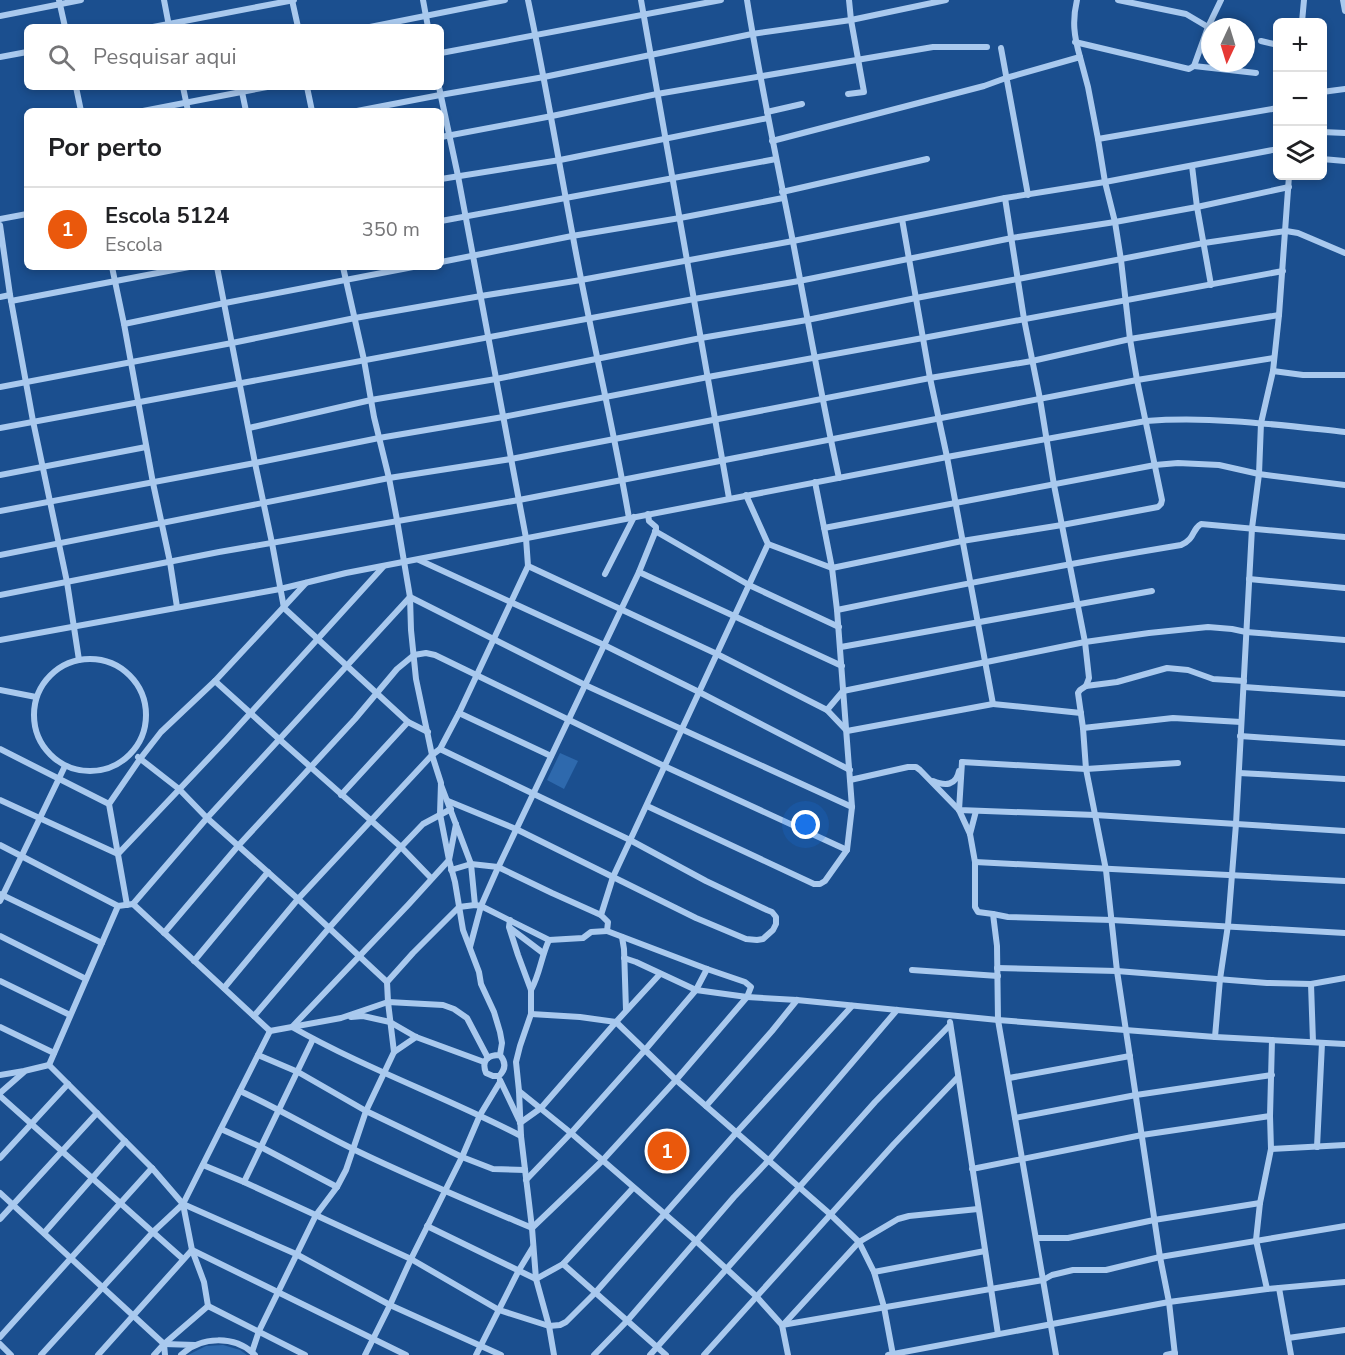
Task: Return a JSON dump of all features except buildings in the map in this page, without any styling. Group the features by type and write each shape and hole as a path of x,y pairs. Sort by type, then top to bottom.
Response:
{"street":[{"path":"0,16 60,2 81,0"},
{"path":"164,0 169,24"},
{"path":"174,24 293,0 297,24"},
{"path":"423,0 428,24"},
{"path":"385,24 505,0"},
{"path":"528,0 552,116 572,236 631,518 605,574"},
{"path":"641,0 729,498"},
{"path":"444,52 721,0"},
{"path":"747,0 772,141 838,478"},
{"path":"848,94 864,92 849,0"},
{"path":"373,108 544,77 752,34 851,20 946,0"},
{"path":"746,495 768,544 832,568 962,541 1158,507 1161,504 1130,339 1115,222 1105,182 1088,87 1075,42 1073,25 1077,0"},
{"path":"1118,0 1186,14 1201,23"},
{"path":"1164,9 1167,0"},
{"path":"1212,18 1221,0"},
{"path":"1302,18 1304,0"},
{"path":"1343,0 1345,11"},
{"path":"60,2 64,24"},
{"path":"1261,41 1273,44"},
{"path":"1075,42 1189,69 1194,66 1256,73"},
{"path":"1194,66 1201,46"},
{"path":"444,136 657,94 933,47 987,47"},
{"path":"1001,48 1028,195"},
{"path":"0,57 24,53"},
{"path":"772,141 984,86 1080,57"},
{"path":"1327,91 1345,88"},
{"path":"77,90 80,108"},
{"path":"184,90 187,108"},
{"path":"159,108 252,90"},
{"path":"308,90 311,108"},
{"path":"439,90 444,108"},
{"path":"242,92 245,108"},
{"path":"444,178 560,160 768,115 802,104"},
{"path":"1098,139 1273,109"},
{"path":"224,988 298,899 440,749 528,566 526,538 451,135 444,110"},
{"path":"1327,132 1345,133"},
{"path":"0,387 354,318 581,280 793,241 1005,198 1105,182 1273,150"},
{"path":"444,221 776,159"},
{"path":"444,261 572,236 680,218 927,159"},
{"path":"1327,159 1345,161"},
{"path":"1192,166 1211,285"},
{"path":"1215,1037 1228,925 1236,824 1252,528 1259,474 1261,423 1273,371 1280,315 1289,180"},
{"path":"0,428 240,382 800,281 1012,238 1197,207 1289,187"},
{"path":"1005,198 1024,319 1085,642 1089,678 1086,686"},
{"path":"0,219 24,215"},
{"path":"902,219 930,378 993,704"},
{"path":"0,225 33,421 67,582 79,660"},
{"path":"249,428 371,400 597,360 701,338 807,320 1204,243 1286,231 1298,233 1345,253"},
{"path":"113,270 177,607"},
{"path":"0,297 11,298 115,282 174,270"},
{"path":"218,270 284,608 408,722 428,732"},
{"path":"344,270 397,520 410,597 416,679 432,755 471,864 478,906"},
{"path":"124,324 398,270"},
{"path":"0,511 379,438 503,417 1283,271"},
{"path":"0,555 389,478 511,459 930,378 1032,361 1130,339 1280,315"},
{"path":"0,595 397,520 519,500 1137,380 1274,358"},
{"path":"1273,371 1303,375 1345,375"},
{"path":"0,640 280,589 418,559 729,498 1146,421 1220,419 1345,432"},
{"path":"0,475 146,447"},
{"path":"824,528 1155,465 1178,463 1219,465 1259,474 1345,484"},
{"path":"647,806 814,884 825,881 846,850 852,807 841,647 832,568 815,482"},
{"path":"470,948 478,906 639,572 656,527 649,521 648,514"},
{"path":"837,610 1070,563 1181,545 1191,539 1201,524 1345,537"},
{"path":"655,531 749,585 839,627"},
{"path":"601,915 612,877 768,544"},
{"path":"418,559 604,645 849,770"},
{"path":"118,854 384,566"},
{"path":"528,566 717,654 827,710 847,731"},
{"path":"639,572 842,666"},
{"path":"1249,579 1345,588"},
{"path":"270,1031 130,904 109,804 161,732 215,681 306,583"},
{"path":"841,647 1152,591"},
{"path":"410,597 585,686 852,807"},
{"path":"0,845 118,906 130,904 410,597"},
{"path":"827,710 843,692 1085,642 1149,633 1208,627 1345,640"},
{"path":"164,933 238,846 398,669 414,655 426,653 435,655 846,850"},
{"path":"97,659 114,664 129,674 140,687 146,704 147,722 142,739 132,754 121,763 101,771 79,771 65,766 50,756 40,742 34,726 36,697 48,676 62,666 79,660 97,659"},
{"path":"1166,1355 1175,1354 1169,1302 1154,1220 1117,971 1106,870 1086,769 1078,693 1086,686 1118,682 1167,668 1188,670 1213,679 1244,684 1345,693"},
{"path":"215,681 401,847 431,878"},
{"path":"0,690 36,697"},
{"path":"847,731 993,704 1081,713"},
{"path":"459,713 551,756"},
{"path":"1083,728 1173,718 1241,722"},
{"path":"341,795 408,722"},
{"path":"1240,736 1345,743"},
{"path":"0,749 109,804"},
{"path":"440,749 630,840 706,881 772,912 776,917 776,924 763,939 746,939 696,918 516,829 448,801"},
{"path":"132,754 179,789 207,818 387,982"},
{"path":"850,780 916,767 933,781 948,784 954,782 958,776 962,762"},
{"path":"962,762 1086,769 1178,763"},
{"path":"959,810 962,762"},
{"path":"65,766 1,897 102,943"},
{"path":"920,770 959,810 970,834 975,862 975,907 978,912 1008,917 1228,925 1345,933"},
{"path":"1239,773 1345,779"},
{"path":"441,783 440,814 463,930 500,1032 502,1042 500,1055"},
{"path":"0,800 118,854"},
{"path":"254,1016 401,847 423,824 451,809"},
{"path":"959,810 1095,815 1345,831"},
{"path":"970,834 976,811"},
{"path":"292,1027 449,860 456,824"},
{"path":"975,862 1345,881"},
{"path":"451,870 471,864 498,867 601,915 608,922 607,931"},
{"path":"194,961 268,872"},
{"path":"49,1065 118,906"},
{"path":"394,1052 387,982 412,953 459,907 478,906 509,923 549,940 583,938 591,932 607,931 749,984 751,987 747,997 676,1080 602,1161 532,1228"},
{"path":"993,914 997,946 998,1020 1056,1355"},
{"path":"509,923 543,953"},
{"path":"509,923 531,990 531,1014 516,1062 521,1136 536,1279 549,1326 554,1355"},
{"path":"0,936 86,979"},
{"path":"622,936 626,1011"},
{"path":"531,990 537,979 543,953 549,940"},
{"path":"624,958 696,990 747,997 998,1020 1215,1037 1345,1044"},
{"path":"998,968 1117,971 1311,984 1345,978"},
{"path":"526,1180 645,1050 696,990 707,969"},
{"path":"912,970 998,976"},
{"path":"520,1123 541,1108 660,974"},
{"path":"0,981 70,1015"},
{"path":"1311,984 1313,1042"},
{"path":"706,1106 797,1000"},
{"path":"341,1018 388,1002 429,1003 453,1009 467,1018 486,1060 486,1073 500,1079 520,1123"},
{"path":"203,1165 411,1259 499,1310 549,1326 560,1325 596,1293 736,1133 852,1006"},
{"path":"594,1355 627,1321 769,1160 897,1010"},
{"path":"531,1014 616,1022 676,1080 830,1214 859,1242 874,1272 884,1307 892,1355 1169,1302 1267,1289 1345,1282"},
{"path":"270,1031 363,1016 390,1022 416,1037 486,1060"},
{"path":"949,1016 998,1334"},
{"path":"650,1355 875,1102 950,1025"},
{"path":"0,1027 54,1053"},
{"path":"292,1027 384,1073 480,1115 521,1136"},
{"path":"41,1355 153,1232 183,1204 270,1031"},
{"path":"0,1193 164,1344 195,1345 224,1340 239,1344 254,1353 259,1331 296,1254 316,1215 337,1187 346,1170 366,1111 394,1052 416,1037"},
{"path":"244,1182 313,1039"},
{"path":"1267,1289 1256,1240 1260,1203 1271,1149 1272,1040"},
{"path":"1317,1147 1322,1043"},
{"path":"258,1055 298,1072 366,1111 462,1157 493,1169 525,1170"},
{"path":"365,1355 462,1157 480,1115 504,1071 504,1059 500,1055 493,1055 486,1060"},
{"path":"1009,1078 1130,1056"},
{"path":"1,1075 49,1065"},
{"path":"49,1065 152,1168 183,1204 296,1254 390,1305 501,1355"},
{"path":"24,1071 0,1094 183,1258"},
{"path":"1015,1118 1136,1095 1272,1075"},
{"path":"704,1355 830,1214 958,1077"},
{"path":"0,1158 68,1084"},
{"path":"240,1090 353,1149 532,1228"},
{"path":"519,1091 696,1241 756,1296 782,1325 788,1355"},
{"path":"0,1219 97,1113"},
{"path":"972,1169 1142,1135 1270,1116"},
{"path":"221,1129 337,1187"},
{"path":"44,1233 125,1141"},
{"path":"1271,1149 1345,1145"},
{"path":"0,1337 152,1168"},
{"path":"536,1279 563,1264 633,1188"},
{"path":"1036,1238 1068,1238 1154,1220 1260,1203"},
{"path":"183,1204 192,1250 204,1282 208,1306"},
{"path":"782,1325 859,1242 898,1219 978,1209"},
{"path":"427,1226 536,1279"},
{"path":"782,1325 1043,1280 1052,1275 1073,1270 1106,1270 1160,1257 1345,1226"},
{"path":"476,1355 533,1246"},
{"path":"98,1355 192,1250"},
{"path":"192,1250 406,1355"},
{"path":"874,1272 984,1251"},
{"path":"563,1264 666,1355"},
{"path":"1279,1288 1291,1355"},
{"path":"208,1306 305,1355"},
{"path":"154,1355 208,1306"},
{"path":"1288,1338 1345,1330"},
{"path":"0,1344 11,1355"},
{"path":"164,1344 165,1355"},
{"path":"181,1355 195,1345"}],"shaded area":[{"path":"560,753 578,761 564,789 547,780"},
{"path":"223,1345 240,1350 247,1355 188,1355 206,1346"}],"place":[{"name":"Escola 5124","path":"667,1151"}]}
